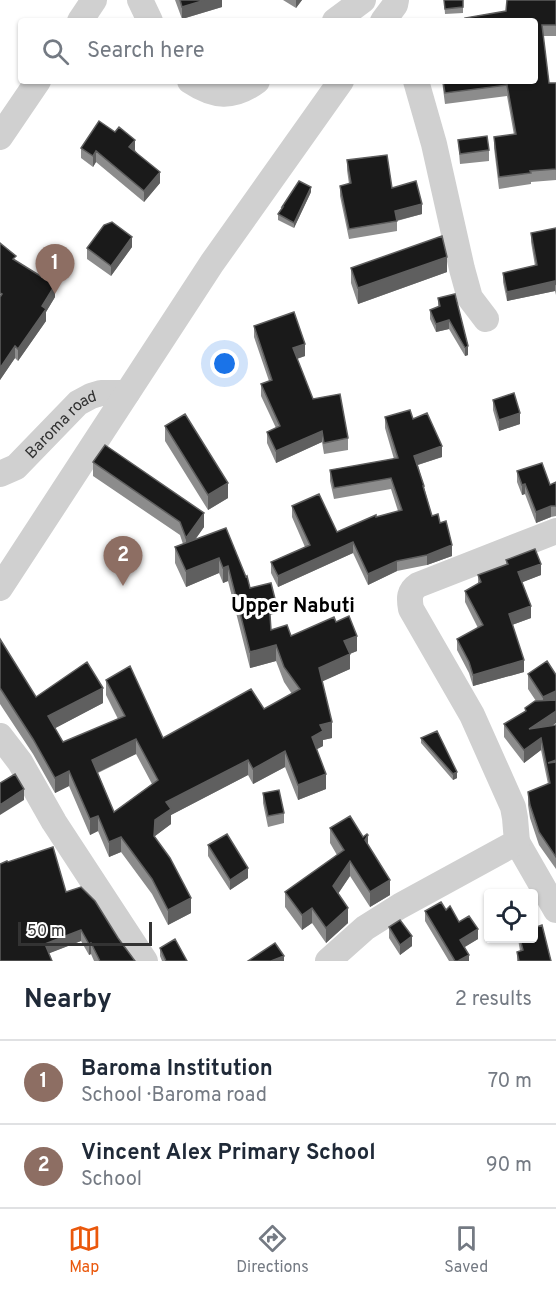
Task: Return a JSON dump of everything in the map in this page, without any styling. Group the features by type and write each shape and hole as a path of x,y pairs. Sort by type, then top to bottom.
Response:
{"street":[{"path":"141,0 149,18"},
{"path":"339,18 363,0"},
{"path":"0,136 37,84"},
{"path":"194,84 215,94 233,93 253,84"},
{"path":"0,588 212,263 339,84"},
{"path":"417,84 434,144 470,298 486,319"},
{"name":"Baroma road","path":"0,474 16,467 78,403 101,393 127,393"},
{"path":"556,531 418,585 412,589 409,599 411,609 472,715 513,807 516,842 556,910"},
{"path":"0,736 20,762 54,822 145,961"},
{"path":"328,961 365,928 382,917 516,842"}],"building":[{"path":"180,0 205,0 182,7"},
{"path":"444,0 463,0 463,7 445,9"},
{"path":"507,0 556,0 556,25 542,25 549,83 556,83 556,169 499,177 494,137 516,134 507,85 445,93 444,84 538,84 538,18 465,18 506,11"},
{"path":"99,121 115,132 119,127 135,140 129,147 160,172 144,191 96,151 93,156 81,148"},
{"path":"487,136 489,150 460,154 458,140"},
{"path":"387,155 392,188 416,181 422,204 395,211 397,221 349,229 340,186 351,183 347,160"},
{"path":"299,181 311,187 294,223 278,214"},
{"path":"112,222 132,237 111,266 87,248 104,225"},
{"path":"556,228 556,285 555,281 507,292 503,273 537,265 531,233"},
{"path":"442,236 447,257 358,288 351,268"},
{"path":"0,243 16,256 13,259 55,285 42,306 46,309 18,349 15,346 0,368 0,297 2,294 0,293"},
{"path":"455,294 468,346 465,348 449,320 436,324 430,310 440,306 438,298"},
{"path":"294,312 305,344 293,348 313,399 340,394 348,438 324,443 322,431 276,451 267,432 280,426 261,384 272,380 254,326"},
{"path":"514,393 520,413 499,420 493,400"},
{"path":"410,410 413,419 427,413 442,446 414,456 432,516 438,514 440,523 446,521 452,545 427,555 397,561 368,574 353,542 278,576 271,562 310,545 292,506 319,494 337,532 376,515 376,517 402,510 391,478 334,488 330,470 398,458 385,417"},
{"path":"185,414 228,483 208,495 165,426"},
{"path":"105,445 204,513 186,538 180,522 93,462"},
{"path":"542,463 550,485 556,482 556,506 536,512 517,471"},
{"path":"226,528 250,588 271,583 275,599 269,600 271,630 287,625 291,636 334,617 336,622 349,616 357,636 344,641 350,654 319,668 332,722 320,725 323,731 312,737 326,774 298,785 285,751 253,769 248,760 166,802 171,809 155,820 154,836 170,858 191,898 168,910 152,879 121,837 109,842 98,816 90,819 69,771 55,778 0,688 0,639 36,697 87,662 103,688 48,716 63,742 125,716 106,680 130,666 163,738 251,689 264,709 300,689 284,667 276,645 250,652 228,566 223,568 219,558 186,571 175,547","holes":["136,739 158,780 114,812 92,760"]},
{"path":"535,549 541,564 518,572 531,606 509,614 524,660 473,675 457,639 483,625 465,591 481,582 478,575 508,564 506,560"},
{"path":"547,661 556,675 556,691 543,697 528,674"},
{"path":"556,700 556,711 529,729 556,725 556,760 548,763 556,762 556,857 539,832 528,792 550,783 541,738 524,750 504,724 526,711 525,708 535,701"},
{"path":"437,731 457,772 453,774 421,738"},
{"path":"15,774 24,789 0,805 0,783"},
{"path":"279,790 284,813 268,816 263,793"},
{"path":"350,816 363,837 368,835 365,840 390,880 370,892 350,861 333,886 348,908 326,928 312,908 302,915 285,892 344,850 330,828"},
{"path":"227,834 248,868 230,880 208,845"},
{"path":"53,847 66,892 81,887 95,901 135,961 100,961 81,930 45,944 52,961 0,961 0,864"},
{"path":"441,902 446,910 450,906 459,922 469,916 478,929 460,940 469,955 458,961 455,961 425,911"},
{"path":"400,920 412,936 400,945 389,927"},
{"path":"542,925 551,961 519,961 517,952 523,950 521,943 538,943 538,926"},
{"path":"175,939 187,961 166,961 160,948"},
{"path":"275,943 284,956 271,961 248,961"}],"place":[{"name":"Baroma Institution","path":"55,294"},
{"name":"Vincent Alex Primary School","path":"123,586"}],"district":[{"name":"Upper Nabuti","path":"293,605"}]}
